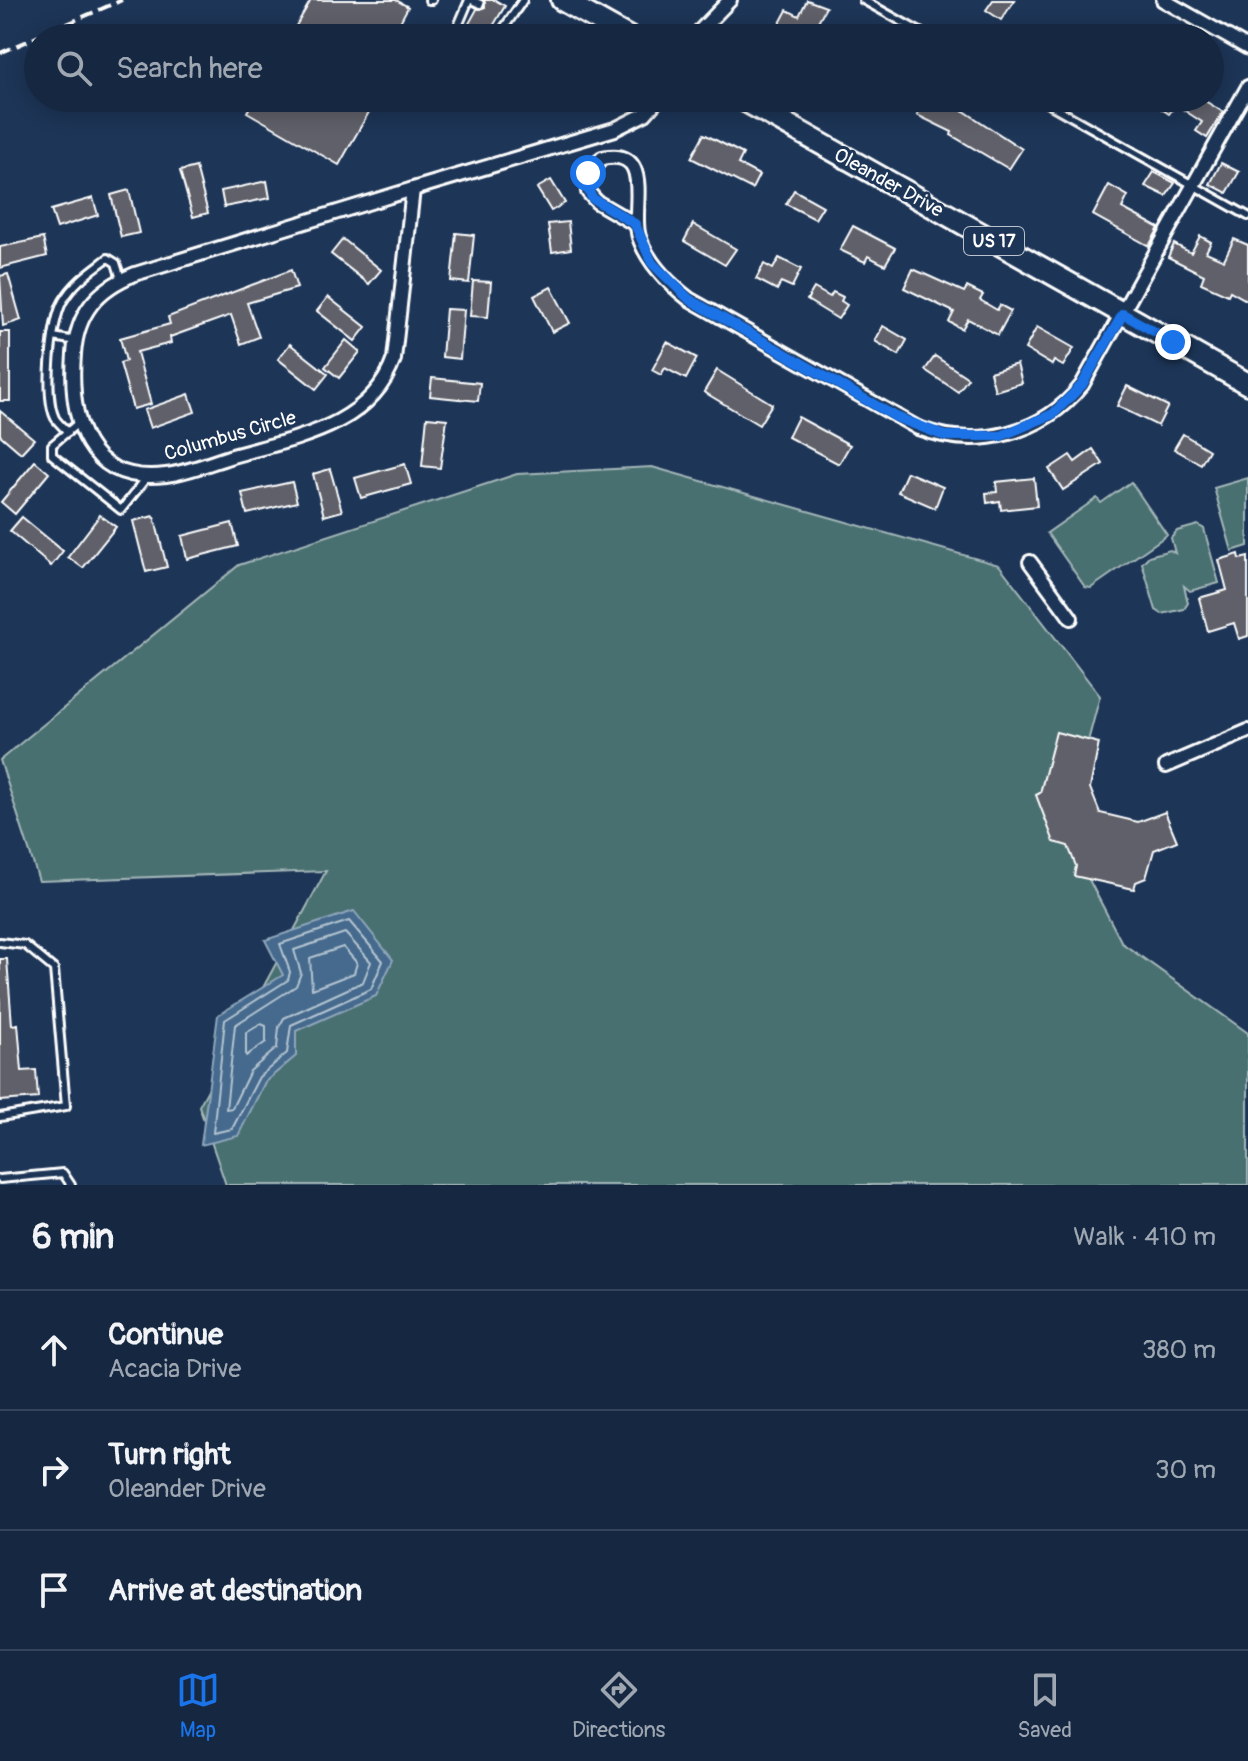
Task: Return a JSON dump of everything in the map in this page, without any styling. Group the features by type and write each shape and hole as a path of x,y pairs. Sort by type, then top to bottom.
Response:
{"main road":[{"path":"562,0 590,7 612,24"},
{"name":"Oleander Drive","path":"765,112 1248,384"}],"street":[{"path":"707,24 730,0"},
{"path":"1163,0 1206,24"},
{"path":"1224,34 1248,48"},
{"path":"635,224 597,202 588,192 588,173 602,158 619,157 636,173 639,191 635,224 652,263 689,299 896,417 945,436 1001,436 1053,414 1082,385 1248,87"},
{"name":"Columbus Circle","path":"413,189 394,359 383,385 358,411 327,427 178,473 148,476 129,474 100,458 73,427 76,341 82,317 91,303 121,279 413,189 615,129 647,112"},
{"path":"1030,562 1071,618"},
{"path":"1166,766 1248,731"}],"lane":[{"path":"463,24 471,0 480,4"},
{"path":"506,24 523,0"},
{"path":"863,0 906,24"},
{"path":"501,12 511,17"},
{"path":"1063,112 1248,216"},
{"path":"121,279 116,263 108,258 78,280 62,303 53,337 51,396 55,418 73,427 52,445 52,455 121,510 148,476"},
{"path":"53,337 76,341"},
{"path":"0,942 25,945 54,969 66,1106 0,1117"},
{"path":"0,1179 63,1173 71,1185"}],"green space":[{"path":"652,467 999,565 1100,696 1064,832 1122,943 1248,1033 1248,1185 226,1185 199,1106 326,871 39,881 0,760 239,565 517,474"},
{"path":"1248,478 1248,546 1232,551 1214,488"},
{"path":"1131,482 1167,535 1091,588 1085,587 1047,533 1097,498 1101,503"},
{"path":"1198,525 1204,529 1219,583 1190,591 1184,586 1188,603 1184,609 1162,614 1156,610 1142,563 1149,556 1170,550 1175,553 1171,538 1177,531"}],"water":[{"path":"354,911 393,960 376,996 296,1031 296,1056 265,1082 238,1136 201,1145 218,1015 283,975 265,940"}],"building":[{"path":"311,0 396,0 408,7 399,24 297,24"},
{"path":"484,0 495,0 505,6 494,24 469,24 477,9 485,7"},
{"path":"807,0 826,7 817,24 780,24 787,10 799,16"},
{"path":"993,0 1015,0 1001,20 986,10"},
{"path":"247,112 369,112 339,165"},
{"path":"919,112 966,112 1022,149 1009,169 951,135 952,132 917,115"},
{"path":"1187,112 1223,112 1207,138 1196,131 1202,122"},
{"path":"704,134 743,154 738,164 759,175 752,189 691,158"},
{"path":"1221,163 1239,172 1227,193 1210,184"},
{"path":"196,167 208,213 193,217 180,171"},
{"path":"1154,172 1175,183 1166,196 1145,186"},
{"path":"551,180 565,203 551,211 537,188"},
{"path":"267,181 270,198 224,207 221,191"},
{"path":"1109,185 1128,196 1122,208 1159,228 1149,246 1093,215"},
{"path":"129,190 139,233 121,237 111,195"},
{"path":"794,190 823,206 815,219 786,204"},
{"path":"93,198 98,215 57,228 51,210"},
{"path":"568,222 571,249 552,252 548,224"},
{"path":"693,224 736,249 725,265 684,241"},
{"path":"853,226 895,248 885,265 868,256 865,262 840,250"},
{"path":"456,233 474,235 469,283 451,281"},
{"path":"1200,236 1211,242 1206,252 1224,260 1234,239 1248,245 1248,301 1230,291 1228,295 1201,283 1204,275 1168,257 1174,244 1191,253"},
{"path":"43,238 47,256 0,268 0,247"},
{"path":"343,239 381,270 369,284 331,254"},
{"path":"779,258 801,269 792,287 781,282 777,290 756,279 764,264 773,269"},
{"path":"913,269 964,292 967,287 983,295 980,300 997,310 1000,305 1011,311 998,335 968,319 962,329 949,322 954,312 904,288"},
{"path":"291,270 297,288 247,303 259,337 241,344 231,315 170,337 171,343 137,352 151,404 133,409 120,363 126,361 120,338 170,324 168,317"},
{"path":"8,274 21,320 3,326 0,276"},
{"path":"473,281 491,282 488,317 470,316"},
{"path":"551,287 570,323 552,332 534,296"},
{"path":"814,288 830,297 833,292 843,297 841,301 847,305 838,319 807,300"},
{"path":"328,297 366,327 355,341 317,311"},
{"path":"446,309 464,310 460,359 442,357"},
{"path":"883,326 907,340 899,355 875,341"},
{"path":"1037,327 1074,348 1063,366 1054,361 1052,365 1025,349"},
{"path":"0,332 10,332 10,401 0,401"},
{"path":"346,340 360,352 339,378 325,367"},
{"path":"667,342 697,358 686,379 665,368 661,375 652,370"},
{"path":"290,344 328,374 316,389 278,359"},
{"path":"935,356 968,378 958,392 925,370"},
{"path":"1017,364 1022,383 995,391 990,372"},
{"path":"717,370 772,404 759,425 704,392"},
{"path":"432,378 480,383 478,401 430,396"},
{"path":"1127,386 1168,406 1158,426 1117,406"},
{"path":"189,394 195,412 150,428 144,410"},
{"path":"0,411 34,439 21,453 0,435"},
{"path":"427,417 447,419 440,468 422,466"},
{"path":"798,417 850,445 839,464 788,437"},
{"path":"1183,434 1209,450 1201,464 1174,449"},
{"path":"1093,449 1103,464 1063,490 1049,469 1070,455 1075,462"},
{"path":"35,461 49,473 15,514 1,502"},
{"path":"405,464 411,484 361,498 355,478"},
{"path":"330,469 342,511 324,516 313,474"},
{"path":"907,472 943,487 935,508 898,492"},
{"path":"1034,478 1037,506 1001,510 1000,501 987,503 986,493 997,492 996,482"},
{"path":"292,482 297,502 247,514 242,493"},
{"path":"100,515 116,527 83,568 68,557"},
{"path":"154,516 167,567 146,572 133,521"},
{"path":"22,517 63,551 51,566 10,531"},
{"path":"232,523 238,546 187,559 182,536"},
{"path":"1239,554 1240,559 1248,557 1248,636 1239,639 1234,623 1208,631 1199,598 1227,590 1219,560"},
{"path":"1056,732 1099,743 1090,788 1100,813 1138,822 1165,812 1177,841 1154,850 1146,878 1136,882 1134,889 1074,876 1076,866 1068,846 1054,842 1036,795 1040,793"},
{"path":"0,959 7,959 12,1025 18,1024 22,1071 36,1070 38,1098 0,1101"}],"railway":[{"path":"67,24 122,0"},
{"path":"0,53 24,43"}],"route":[{"path":"588,173 587,187 592,198 635,224 652,263 689,299 896,417 945,436 973,439 1001,436 1053,414 1082,385 1123,314 1173,342"}]}
